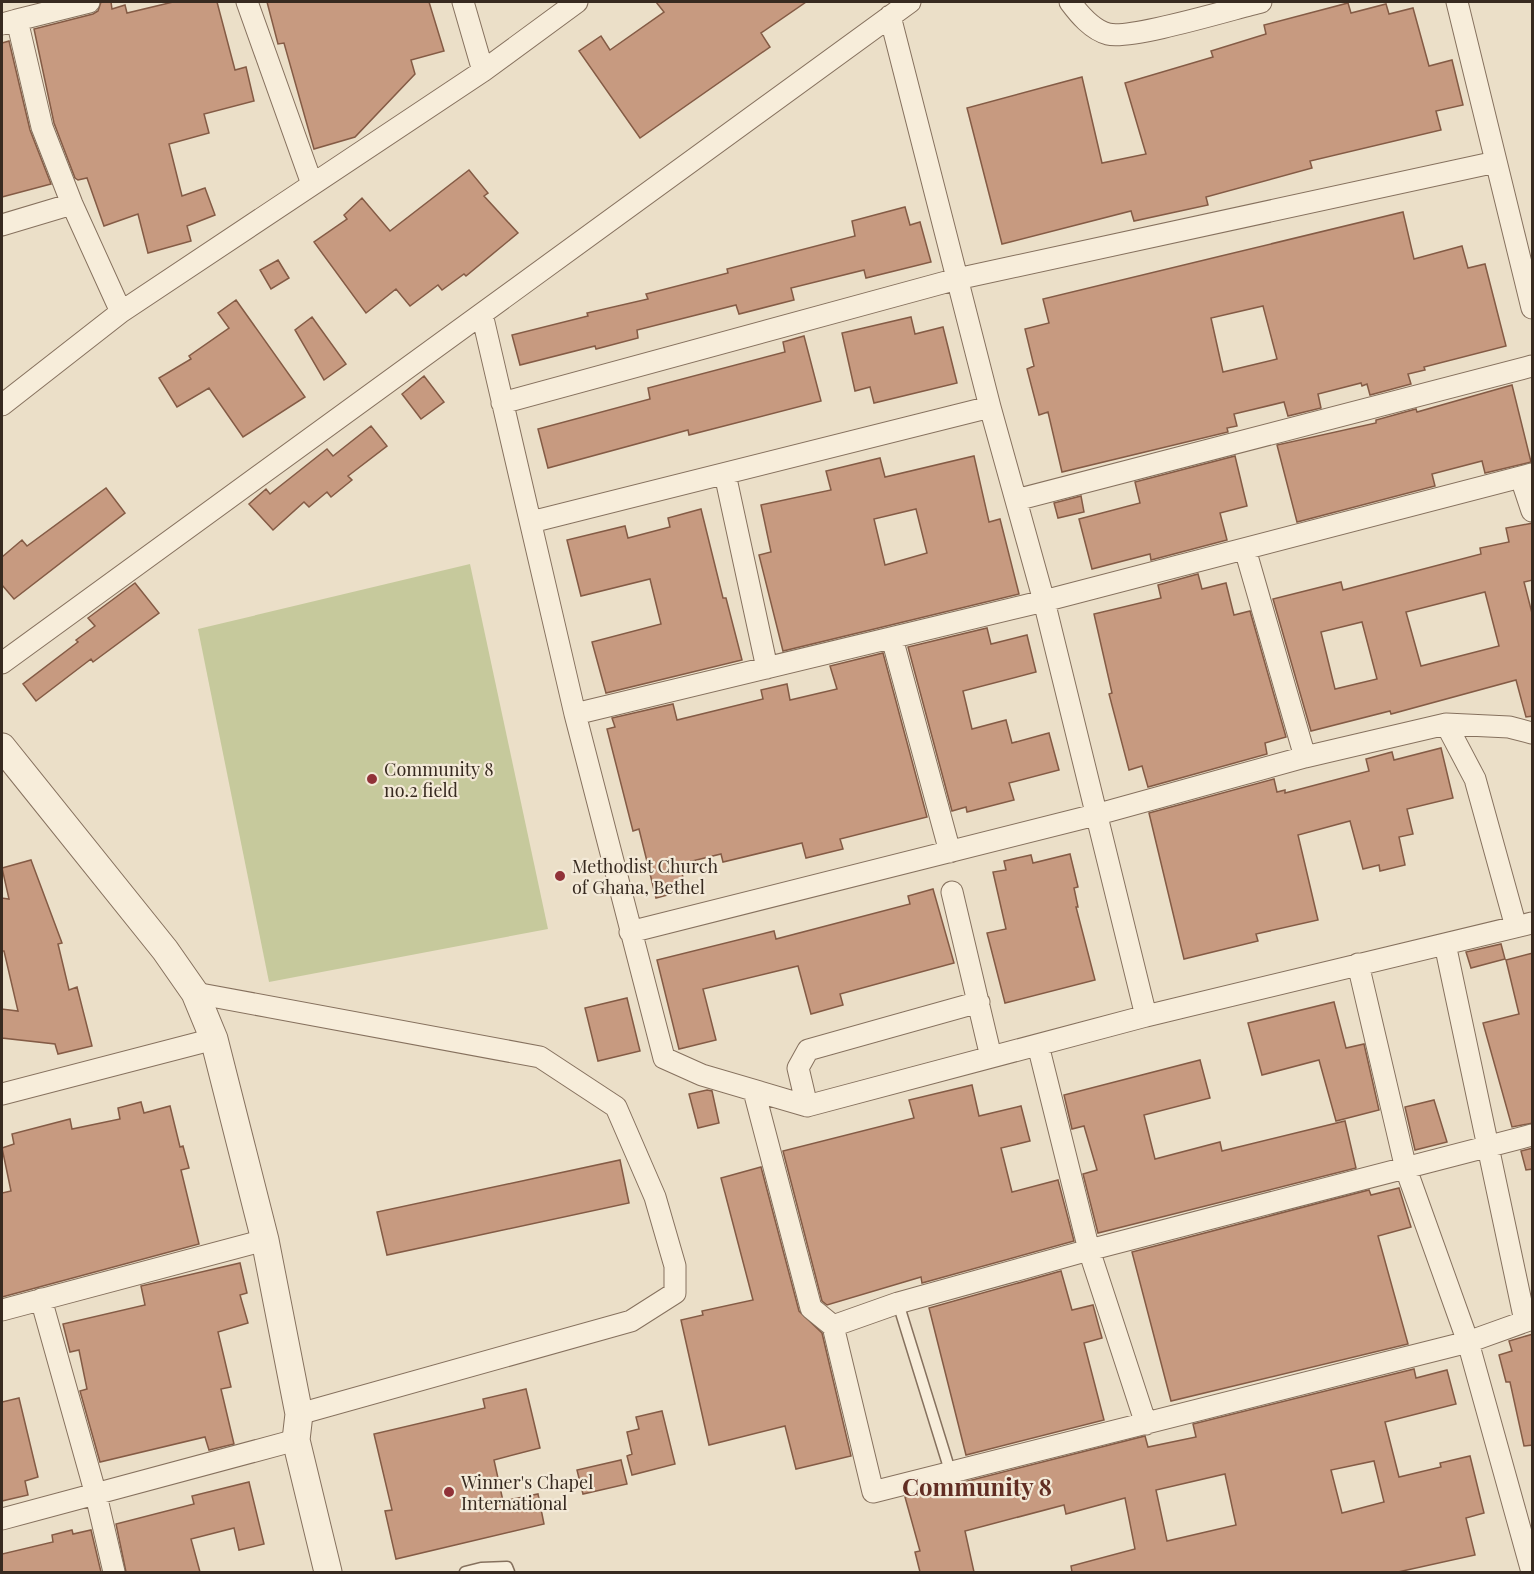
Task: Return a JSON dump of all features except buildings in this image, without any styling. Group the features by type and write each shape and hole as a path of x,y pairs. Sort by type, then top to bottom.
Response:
{"street":[{"path":"89,2 9,22 42,127 72,204 122,312"},
{"path":"248,2 312,184"},
{"path":"463,2 483,71"},
{"path":"2,405 122,312 483,71 577,2"},
{"path":"2,663 910,2"},
{"path":"1070,2 1080,17 1108,34 1150,30 1261,2"},
{"path":"1457,2 1533,308"},
{"path":"890,16 990,407 1044,601 1146,1016"},
{"path":"502,403 957,279 1496,162"},
{"path":"2,225 72,204"},
{"path":"482,314 575,714 664,1058 702,1075 807,1106 1146,1016 1525,925 1475,780 1446,724"},
{"path":"1016,500 1533,366"},
{"path":"531,522 990,407"},
{"path":"724,474 767,668"},
{"path":"575,714 1044,601 1527,476 1533,511"},
{"path":"1245,549 1305,758"},
{"path":"892,638 950,852"},
{"path":"630,932 1095,815 1305,758 1446,724 1509,727 1533,733"},
{"path":"2,747 165,950 195,993 214,1039 265,1240 298,1427 328,1572"},
{"path":"952,892 991,1057"},
{"path":"754,1091 811,1308 833,1326 873,1492 1468,1342 1529,1320 1486,1146 1445,944"},
{"path":"1358,964 1406,1169 1468,1342 1532,1572"},
{"path":"2,1519 96,1495 298,1427 631,1321 675,1293 675,1266 655,1197 616,1107 540,1057 195,993"},
{"path":"807,1106 798,1068 808,1050 979,1002"},
{"path":"2,1094 214,1039"},
{"path":"1038,1045 1089,1250 1146,1424"},
{"path":"833,1326 898,1303 1089,1250 1533,1135"},
{"path":"2,1310 265,1240"},
{"path":"41,1299 96,1495 114,1572"}],"lane":[{"path":"898,1303 951,1474"},
{"path":"465,1572 481,1568 507,1567 509,1572"}],"green space":[{"name":"Community 8 no.2 field","path":"470,564 548,929 269,982 198,629"}],"place":[{"name":"Community 8 no.2 field","path":"372,779"},
{"name":"Methodist Church of Ghana, Bethel","path":"560,876"},
{"name":"Winner's Chapel International","path":"449,1492"}],"district":[{"name":"Community 8","path":"977,1486"}]}
